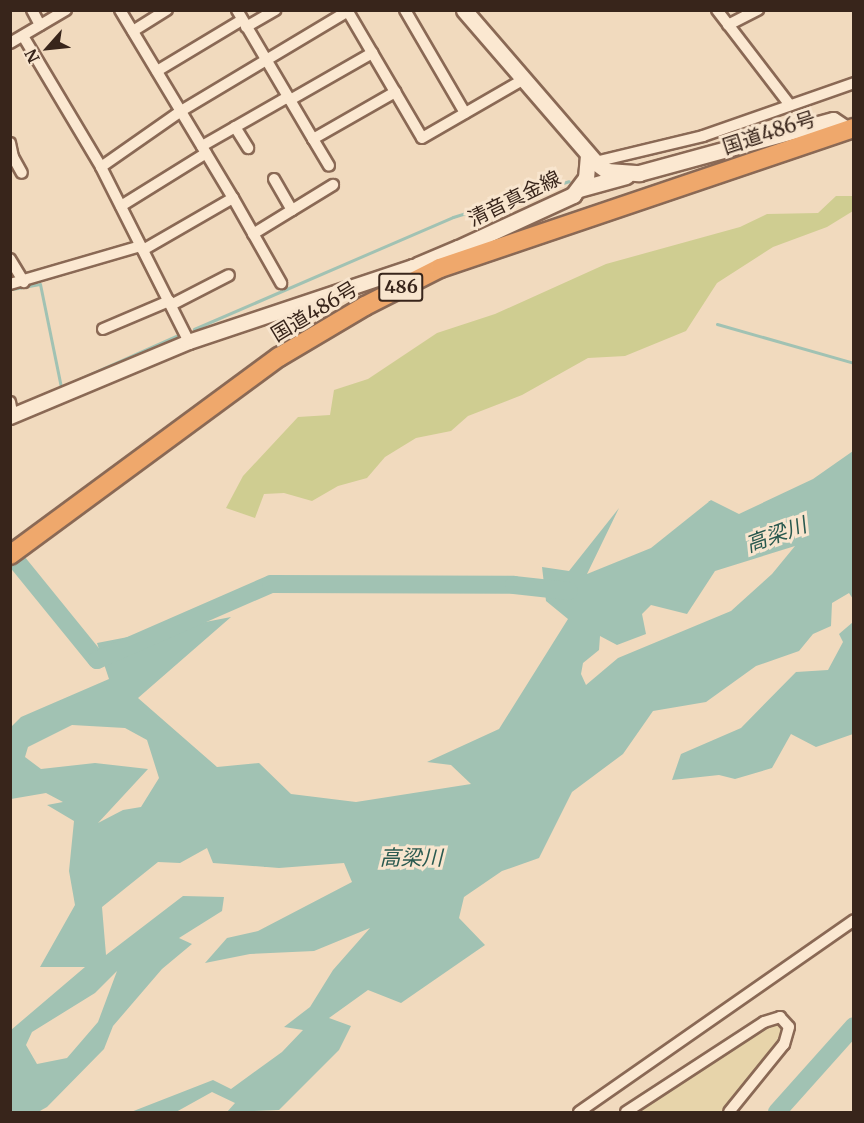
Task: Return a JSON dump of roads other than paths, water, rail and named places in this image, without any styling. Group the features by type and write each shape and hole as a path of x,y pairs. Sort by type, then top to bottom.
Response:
{"highway":[{"name":"国道486号","path":"10,555 279,357 365,306 440,268 851,129"}],"main road":[{"path":"466,11 592,158 607,171 629,175"},
{"path":"579,189 799,132 833,120 851,129"},
{"name":"清音真金線","path":"440,268 459,248 556,205 579,189 586,178 592,158"}],"street":[{"path":"32,10 40,25"},
{"path":"10,43 66,10"},
{"path":"120,10 233,198 281,283"},
{"path":"133,32 167,10"},
{"path":"157,71 242,19 274,10"},
{"path":"405,10 465,113"},
{"path":"717,10 790,105"},
{"path":"728,25 758,10"},
{"path":"101,167 181,111 265,59 350,12 422,138 524,79"},
{"path":"242,19 329,166"},
{"path":"23,36 101,167 189,342"},
{"path":"121,206 235,127 372,53"},
{"path":"592,158 703,136 854,83"},
{"path":"313,139 395,92"},
{"path":"235,127 248,148"},
{"path":"10,143 12,158 22,172"},
{"path":"274,179 292,210"},
{"path":"253,234 333,185"},
{"path":"10,284 142,248 233,198"},
{"path":"10,402 12,417 189,342 413,267 459,248"},
{"path":"10,259 24,282"},
{"path":"413,267 440,268"},
{"path":"103,329 170,303 229,275"},
{"path":"579,1113 854,920"},
{"path":"626,1113 764,1022 780,1017 789,1027 784,1044 729,1113"}],"water":[{"name":"高梁川","path":"853,451 853,599 849,593 832,603 831,626 813,634 799,651 756,666 706,702 653,711 623,754 572,792 539,858 502,871 464,897 459,918 485,945 401,1003 368,990 329,1018 351,1026 339,1050 279,1110 227,1112 235,1103 212,1092 176,1112 131,1112 213,1080 231,1089 282,1052 303,1030 284,1027 310,1007 333,970 370,928 314,951 250,954 205,963 227,938 258,931 352,882 344,863 279,868 213,863 207,848 180,863 158,862 102,907 106,955 183,896 224,897 222,911 179,938 192,944 162,969 113,1026 104,1049 47,1107 38,1112 11,1112 11,1030 85,967 40,967 75,905 69,871 74,821 47,805 63,802 46,793 11,799 11,727 21,717 109,679 97,643 231,617 138,698 217,767 259,763 291,794 356,802 471,784 451,765 427,762 499,729 568,619 546,601 542,567 569,571 619,508 587,574 651,548 711,500 739,514 813,479","holes":["795,546 772,574 731,611 618,658 586,685 581,674 583,663 599,650 600,636 617,645 646,634 642,614 651,605 687,614 715,571","72,725 125,728 147,740 159,778 141,807 123,810 98,823 148,769 95,763 41,769 25,757 28,747","117,971 98,1022 67,1058 37,1064 26,1045 32,1032 95,993"]},
{"path":"853,622 853,734 816,747 791,734 772,768 735,779 719,775 672,780 681,754 741,728 796,672 828,670 843,642 839,634"}],"waterway":[{"path":"194,329 453,217 569,181"},
{"path":"12,289 40,284 61,387 176,336"},
{"path":"717,324 854,363"},
{"path":"10,553 97,660 271,584 514,585 569,591"},
{"path":"777,1112 854,1026"}]}
